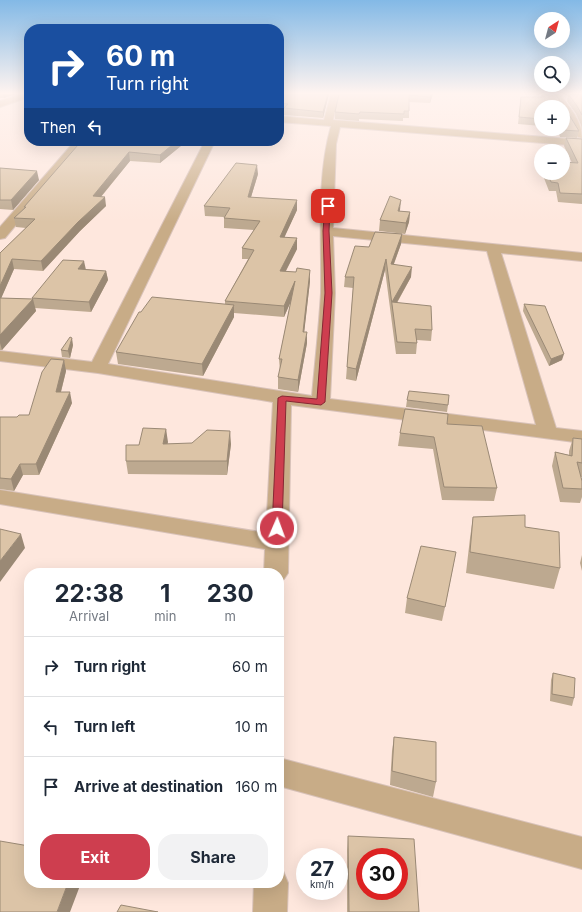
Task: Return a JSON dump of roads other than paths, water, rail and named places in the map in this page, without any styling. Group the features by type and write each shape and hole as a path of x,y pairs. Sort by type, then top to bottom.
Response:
{"street":[{"path":"321,402 328,293 326,231 331,137"},
{"path":"502,137 582,143"},
{"path":"0,235 77,146"},
{"path":"98,368 208,146"},
{"path":"326,231 582,257"},
{"path":"493,248 548,432"},
{"path":"0,356 98,368 282,398 582,437"},
{"path":"276,568 282,398"},
{"path":"0,497 277,543"},
{"path":"284,773 582,853"},
{"path":"270,912 271,888"}]}
